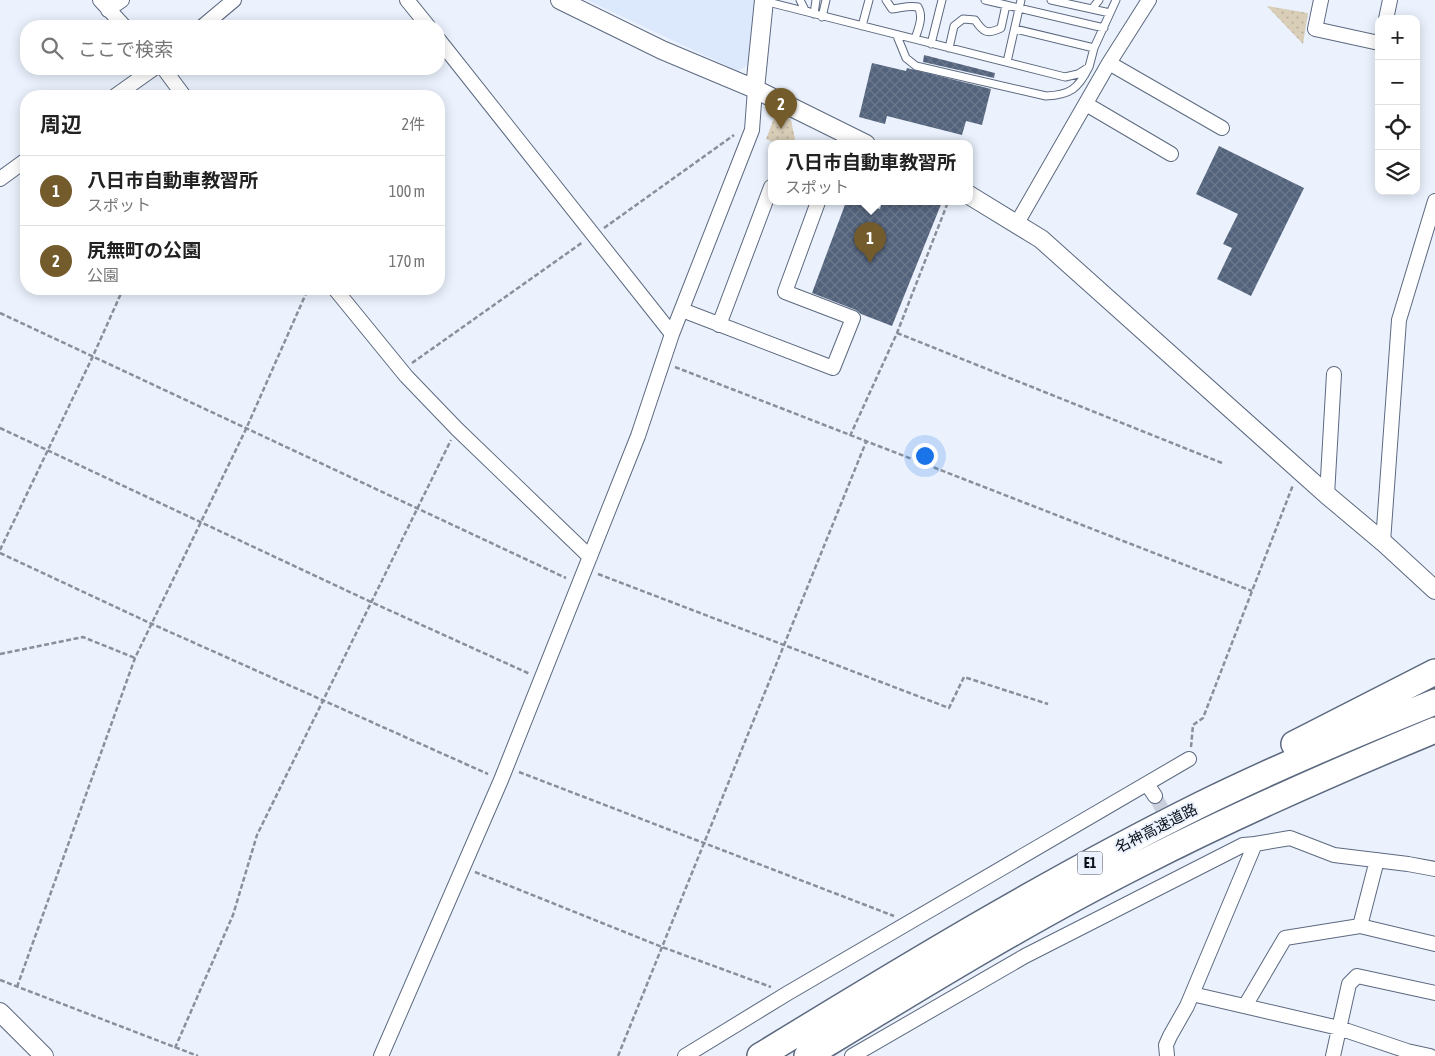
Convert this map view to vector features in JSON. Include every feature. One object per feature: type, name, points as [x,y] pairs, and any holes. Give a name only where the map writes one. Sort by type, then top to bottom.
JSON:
[{"type":"highway","points":[[993,917],[1271,756],[1435,672]]},
{"type":"highway","name":"名神高速道路","points":[[760,1056],[993,917],[1128,842],[1201,805],[1337,742],[1435,702]]},
{"type":"highway","name":"名神高速道路","points":[[807,1056],[1004,938],[1140,864],[1347,766],[1435,730]]},
{"type":"street","points":[[118,20],[104,5],[122,0]]},
{"type":"street","points":[[407,0],[423,20]]},
{"type":"street","points":[[560,0],[662,50],[755,89],[841,139]]},
{"type":"street","points":[[1017,223],[1109,63],[1149,0]]},
{"type":"street","points":[[1321,0],[1315,29],[1375,42]]},
{"type":"street","points":[[1387,15],[1390,0]]},
{"type":"street","points":[[381,1056],[503,773],[579,584],[638,436],[672,334],[752,130],[763,1]]},
{"type":"street","points":[[209,20],[226,2]]},
{"type":"street","points":[[445,48],[672,334]]},
{"type":"street","points":[[1109,63],[1222,128]]},
{"type":"street","points":[[123,90],[145,75]]},
{"type":"street","points":[[168,75],[180,90]]},
{"type":"street","points":[[1086,104],[1171,154]]},
{"type":"street","points":[[0,179],[20,164]]},
{"type":"street","points":[[719,325],[768,195]]},
{"type":"street","points":[[973,196],[1041,239],[1435,590]]},
{"type":"street","points":[[1383,542],[1398,320],[1435,201]]},
{"type":"street","points":[[682,310],[833,368],[853,318],[785,292],[817,205]]},
{"type":"street","points":[[340,295],[402,371],[587,563]]},
{"type":"street","points":[[1327,495],[1334,374]]},
{"type":"street","points":[[685,1056],[1189,759]]},
{"type":"street","points":[[1147,784],[1155,796]]},
{"type":"street","points":[[852,1056],[1025,956],[1243,845],[1290,838],[1334,855],[1435,869]]},
{"type":"street","points":[[1167,1056],[1166,1044],[1192,994],[1255,844]]},
{"type":"street","points":[[1188,856],[1195,869]]},
{"type":"street","points":[[1360,926],[1377,860]]},
{"type":"street","points":[[1245,1006],[1285,938],[1360,926],[1435,944]]},
{"type":"street","points":[[1333,1056],[1349,984],[1357,976],[1435,993]]},
{"type":"street","points":[[1192,994],[1339,1028],[1406,1053],[1430,1056]]},
{"type":"street","points":[[0,1012],[44,1056]]},
{"type":"lane","points":[[800,0],[805,10],[822,17],[1065,77],[1078,74],[1089,67]]},
{"type":"lane","points":[[814,14],[816,0]]},
{"type":"lane","points":[[822,17],[826,0]]},
{"type":"lane","points":[[862,26],[869,0]]},
{"type":"lane","points":[[886,0],[892,8],[904,8],[911,5],[918,7],[921,12],[921,20],[916,39]]},
{"type":"lane","points":[[931,44],[942,0]]},
{"type":"lane","points":[[986,0],[1104,28]]},
{"type":"lane","points":[[1007,62],[1022,0]]},
{"type":"lane","points":[[1051,0],[1110,13]]},
{"type":"lane","points":[[1092,9],[1099,0]]},
{"type":"lane","points":[[897,36],[906,58],[916,66],[1046,96],[1059,96],[1074,90],[1082,81],[1089,67],[1094,48],[1116,0]]},
{"type":"lane","points":[[763,1],[814,14]]},
{"type":"lane","points":[[949,48],[954,26],[963,19],[974,20],[980,28],[987,32],[1001,28],[1006,5]]},
{"type":"lane","points":[[1015,29],[1094,48]]},
{"type":"path","points":[[402,371],[738,133]]},
{"type":"path","points":[[850,436],[897,333],[947,205]]},
{"type":"path","points":[[120,295],[0,552],[324,702],[503,773],[704,842],[910,922]]},
{"type":"path","points":[[17,987],[136,658],[246,429],[305,295]]},
{"type":"path","points":[[0,313],[579,584]]},
{"type":"path","points":[[897,333],[1222,463]]},
{"type":"path","points":[[662,362],[1252,592]]},
{"type":"path","points":[[0,428],[371,602],[541,678]]},
{"type":"path","points":[[175,1048],[233,915],[258,835],[457,429]]},
{"type":"path","points":[[618,1056],[866,442]]},
{"type":"path","points":[[1189,759],[1193,725],[1203,718],[1299,470]]},
{"type":"path","points":[[587,563],[949,708],[964,677],[1048,704]]},
{"type":"path","points":[[0,654],[83,637],[136,658]]},
{"type":"path","points":[[462,867],[662,947],[788,994]]},
{"type":"path","points":[[0,980],[198,1056]]},
{"type":"shaded area","points":[[587,0],[754,0],[748,65],[738,71]]},
{"type":"shaded area","points":[[1267,6],[1308,13],[1303,44]]},
{"type":"shaded area","points":[[776,113],[791,120],[795,140],[766,139]]},
{"type":"building","points":[[924,55],[995,73],[994,78],[923,62]]},
{"type":"building","points":[[872,63],[906,71],[907,68],[991,89],[982,125],[966,121],[962,135],[887,116],[885,124],[859,117]]},
{"type":"building","points":[[1219,146],[1304,188],[1251,296],[1217,279],[1232,248],[1223,244],[1238,214],[1196,194]]},
{"type":"building","points":[[845,205],[867,205],[880,209],[881,205],[941,205],[892,326],[812,293]]},
{"type":"tunnel","points":[[1155,796],[1188,856]]},
{"type":"place","name":"尻無町の公園","points":[[781,129]]},
{"type":"place","name":"八日市自動車教習所","points":[[870,263]]}]
